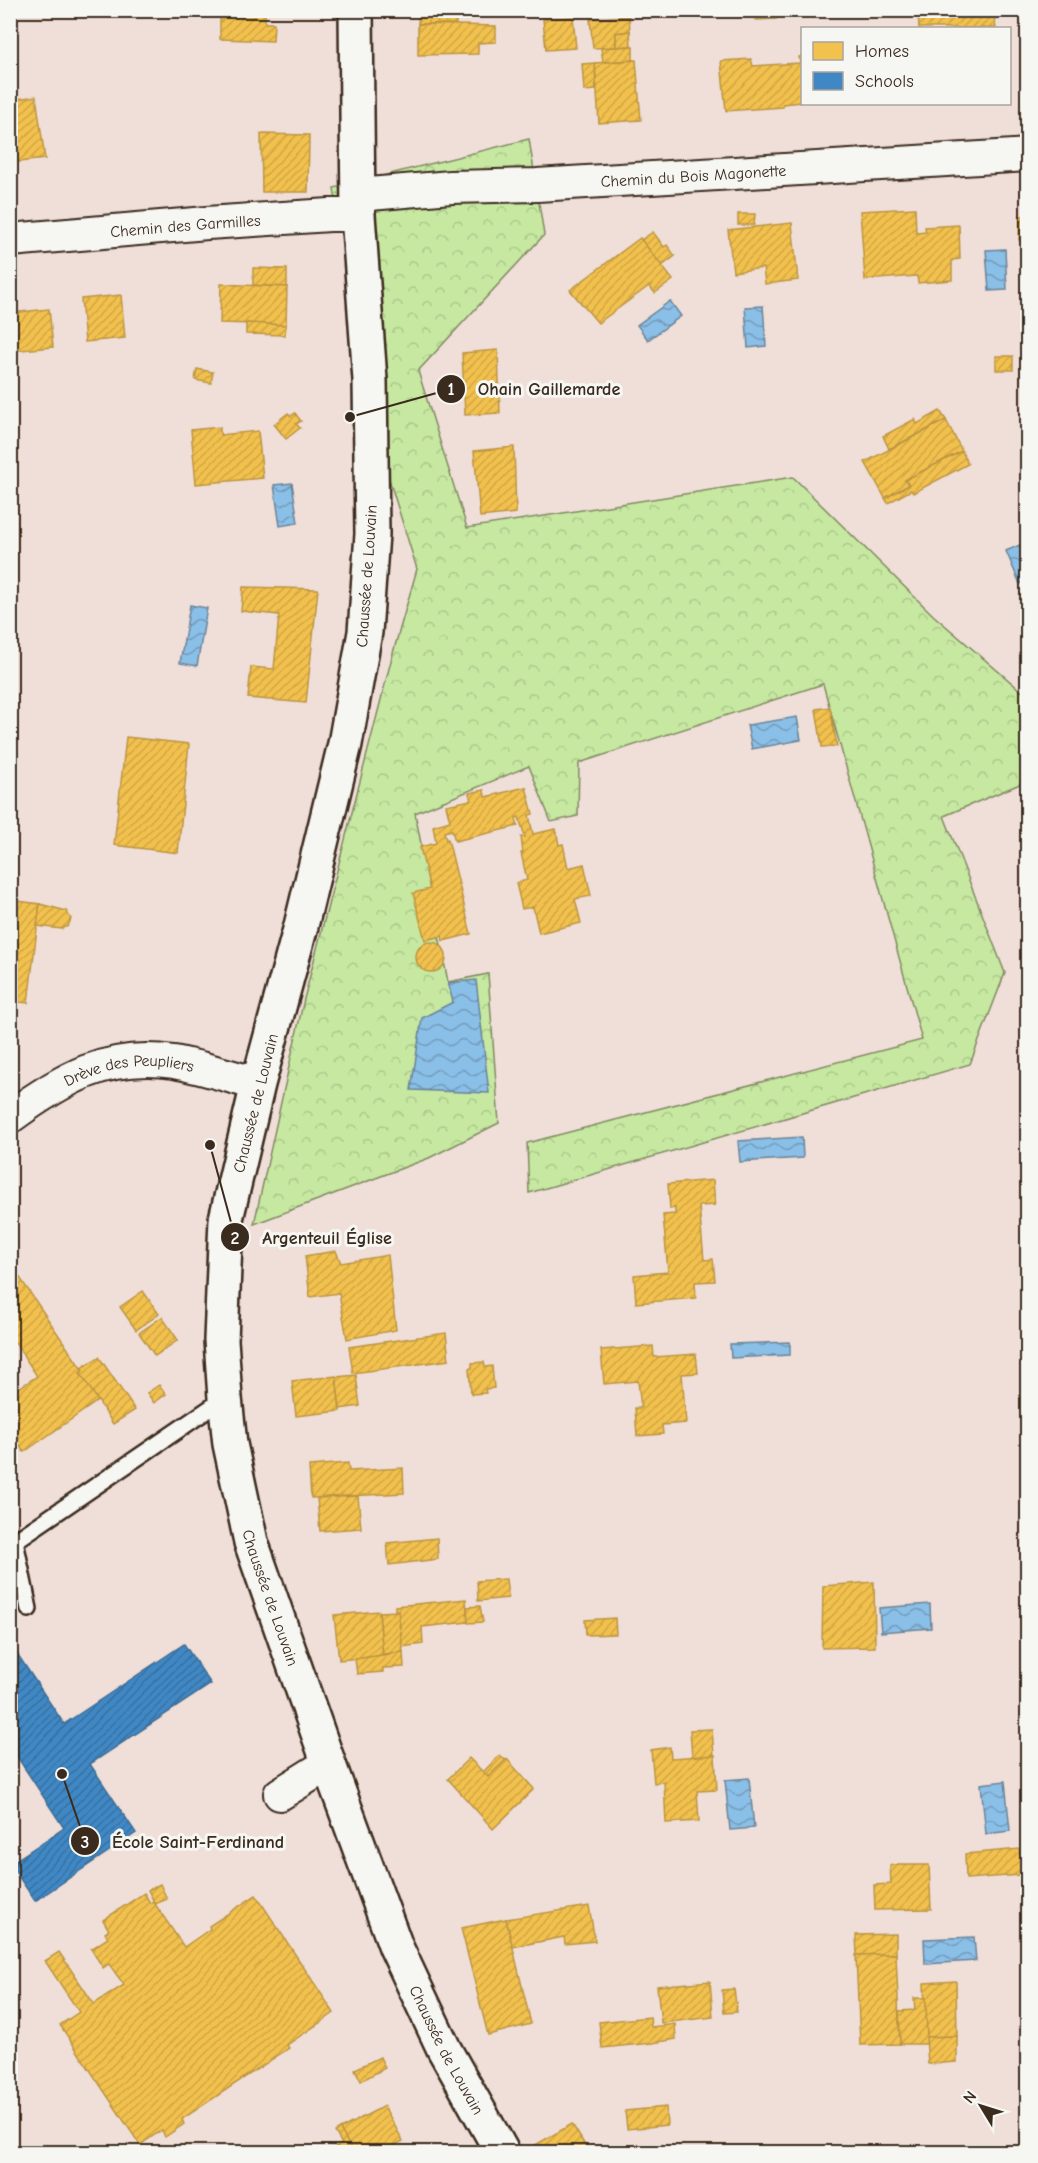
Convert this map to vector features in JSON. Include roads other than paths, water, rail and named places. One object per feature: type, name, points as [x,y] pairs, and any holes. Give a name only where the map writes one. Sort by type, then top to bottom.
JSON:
[{"type":"main road","name":"Chaussée de Louvain","points":[[356,10],[358,205],[370,380],[372,534],[365,632],[345,744],[226,1219],[221,1340],[230,1443],[251,1542],[328,1764],[396,1947],[444,2049],[502,2152]]},
{"type":"street","name":"Chemin du Bois Magonette","points":[[358,205],[451,187],[537,185],[1028,155]]},
{"type":"street","name":"Chemin des Garmilles","points":[[10,240],[330,215],[358,205]]},
{"type":"street","name":"Drève des Peupliers","points":[[10,1117],[67,1079],[99,1066],[125,1061],[176,1062],[258,1084]]},
{"type":"street","points":[[280,1794],[328,1764]]},
{"type":"lane","points":[[29,1609],[13,1537],[225,1398]]},
{"type":"water","points":[[1005,249],[1007,290],[989,291],[986,250]]},
{"type":"water","points":[[670,301],[681,316],[648,340],[637,325]]},
{"type":"water","points":[[763,306],[766,346],[748,348],[745,307]]},
{"type":"water","points":[[292,483],[298,523],[280,526],[274,485]]},
{"type":"water","points":[[1027,542],[1027,580],[1020,584],[1006,551]]},
{"type":"water","points":[[190,605],[207,608],[197,666],[180,663]]},
{"type":"water","points":[[797,717],[801,740],[752,749],[747,725]]},
{"type":"water","points":[[476,980],[489,1093],[411,1090],[422,1018],[453,1002],[448,983]]},
{"type":"water","points":[[802,1137],[803,1158],[740,1162],[738,1141]]},
{"type":"water","points":[[790,1342],[790,1355],[731,1358],[730,1344]]},
{"type":"water","points":[[930,1604],[931,1628],[881,1632],[879,1608]]},
{"type":"water","points":[[749,1778],[754,1828],[730,1830],[725,1780]]},
{"type":"water","points":[[1005,1781],[1010,1831],[986,1834],[981,1784]]},
{"type":"water","points":[[974,1937],[976,1961],[925,1964],[924,1939]]},
{"type":"place","name":"Ohain Gaillemarde","points":[[350,417]]},
{"type":"place","name":"Argenteuil Église","points":[[210,1145]]},
{"type":"place","name":"École Saint-Ferdinand","points":[[62,1774]]}]
